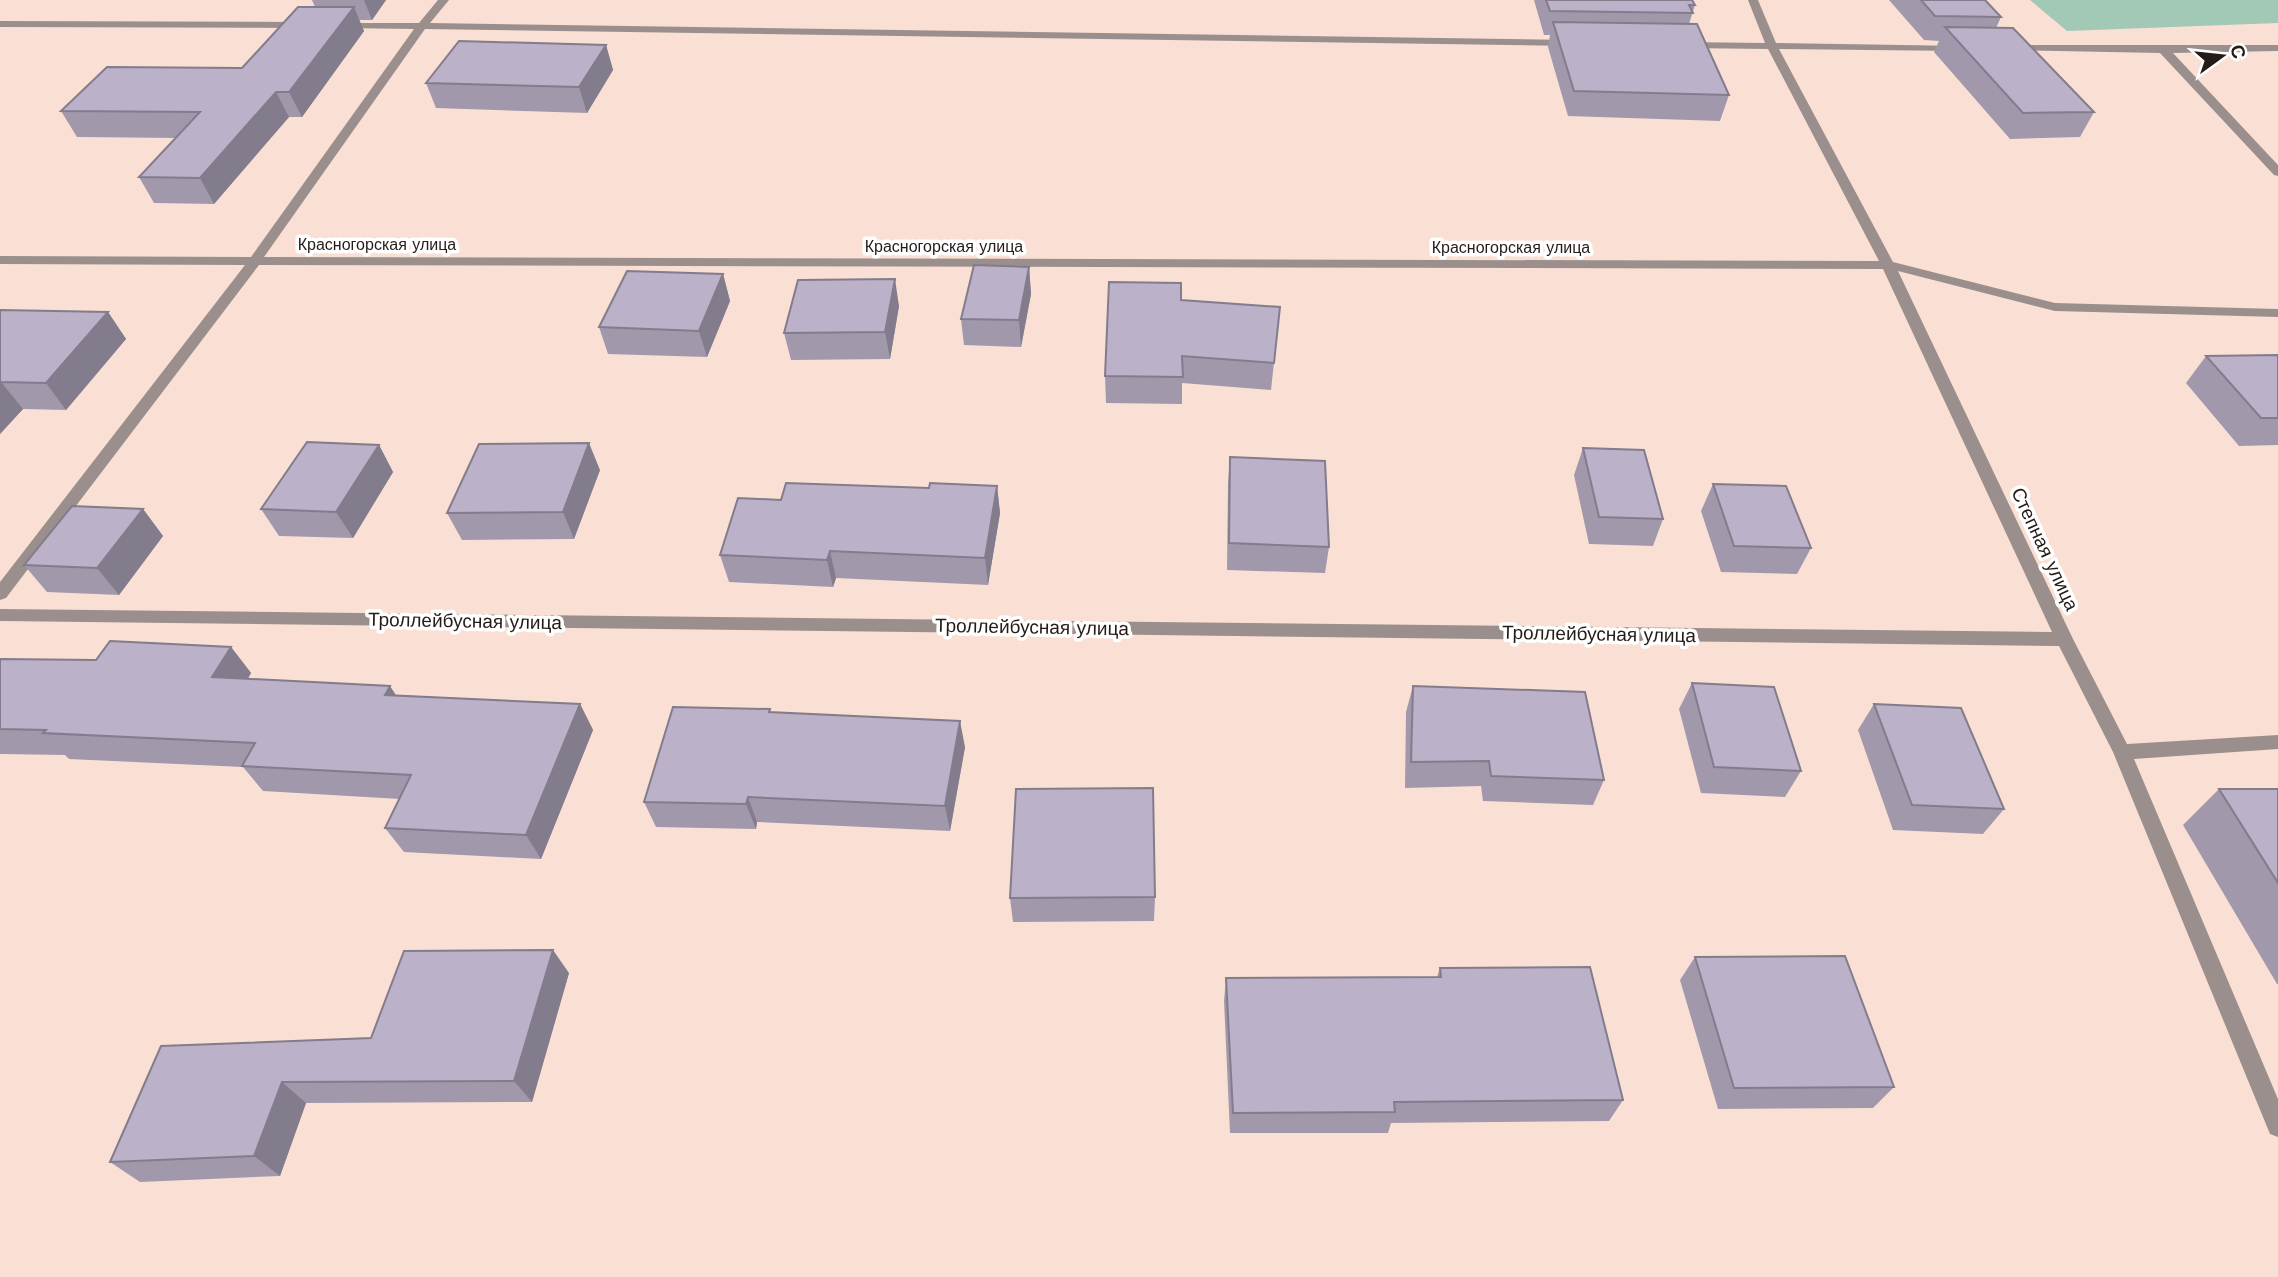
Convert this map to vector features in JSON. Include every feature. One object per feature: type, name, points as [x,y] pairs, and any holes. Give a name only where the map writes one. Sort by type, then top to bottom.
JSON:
[{"type":"street","points":[[0,594],[254,262],[422,26],[444,0]]},
{"type":"street","name":"Степная улица","points":[[1753,0],[1772,46],[1888,265],[2064,639],[2122,752],[2278,1126]]},
{"type":"street","points":[[0,24],[316,25]]},
{"type":"street","points":[[330,25],[1577,43]]},
{"type":"street","points":[[1674,45],[1967,48]]},
{"type":"street","points":[[1995,48],[2278,48]]},
{"type":"street","points":[[2163,49],[2278,172]]},
{"type":"street","name":"Красногорская улица","points":[[0,260],[1888,265],[2055,307],[2278,313]]},
{"type":"street","name":"Троллейбусная улица","points":[[0,615],[2064,639]]},
{"type":"street","points":[[2122,752],[2278,742]]},
{"type":"green space","points":[[2030,0],[2278,0],[2278,23],[2067,31]]},
{"type":"building","points":[[1546,0],[1692,0],[1695,5],[1689,5],[1693,13],[1550,11]]},
{"type":"building","points":[[1921,0],[1985,0],[2001,17],[1935,16]]},
{"type":"building","points":[[298,7],[354,7],[289,92],[276,92],[200,178],[139,177],[200,112],[61,111],[107,67],[242,68]]},
{"type":"building","points":[[1553,22],[1697,24],[1729,95],[1574,91]]},
{"type":"building","points":[[1945,27],[2013,28],[2094,112],[2023,113]]},
{"type":"building","points":[[459,41],[606,45],[579,87],[426,83]]},
{"type":"building","points":[[974,265],[1029,267],[1019,320],[961,319]]},
{"type":"building","points":[[627,271],[723,274],[699,331],[599,327]]},
{"type":"building","points":[[895,279],[885,332],[784,333],[798,280]]},
{"type":"building","points":[[1109,282],[1181,283],[1181,300],[1280,307],[1274,363],[1182,356],[1183,377],[1105,376]]},
{"type":"building","points":[[0,310],[108,312],[46,383],[0,383]]},
{"type":"building","points":[[2278,355],[2278,418],[2261,418],[2206,356]]},
{"type":"building","points":[[307,442],[379,445],[336,512],[261,509]]},
{"type":"building","points":[[589,443],[563,512],[447,513],[479,444]]},
{"type":"building","points":[[1583,448],[1644,450],[1663,519],[1599,517]]},
{"type":"building","points":[[1230,457],[1325,461],[1329,547],[1229,543]]},
{"type":"building","points":[[786,483],[929,488],[930,483],[997,486],[985,558],[830,551],[827,560],[720,555],[738,498],[781,500]]},
{"type":"building","points":[[1713,484],[1786,486],[1811,548],[1734,546]]},
{"type":"building","points":[[72,506],[143,509],[97,568],[24,565]]},
{"type":"building","points":[[110,641],[231,647],[212,677],[390,686],[385,695],[580,704],[526,835],[385,828],[411,775],[242,766],[255,743],[0,729],[0,659],[96,660]]},
{"type":"building","points":[[1692,683],[1774,687],[1801,771],[1714,767]]},
{"type":"building","points":[[1413,686],[1585,692],[1604,780],[1491,776],[1489,761],[1411,762]]},
{"type":"building","points":[[1874,704],[1961,708],[2004,809],[1912,805]]},
{"type":"building","points":[[673,707],[770,709],[769,712],[960,721],[945,806],[748,797],[746,804],[644,802]]},
{"type":"building","points":[[1153,788],[1155,897],[1010,898],[1016,789]]},
{"type":"building","points":[[2219,789],[2278,789],[2278,883]]},
{"type":"building","points":[[553,950],[514,1081],[282,1082],[254,1156],[110,1162],[161,1046],[371,1038],[404,951]]},
{"type":"building","points":[[1845,956],[1894,1087],[1734,1088],[1695,957]]},
{"type":"building","points":[[1590,967],[1623,1100],[1394,1102],[1395,1112],[1233,1113],[1226,978],[1441,977],[1440,968]]}]
